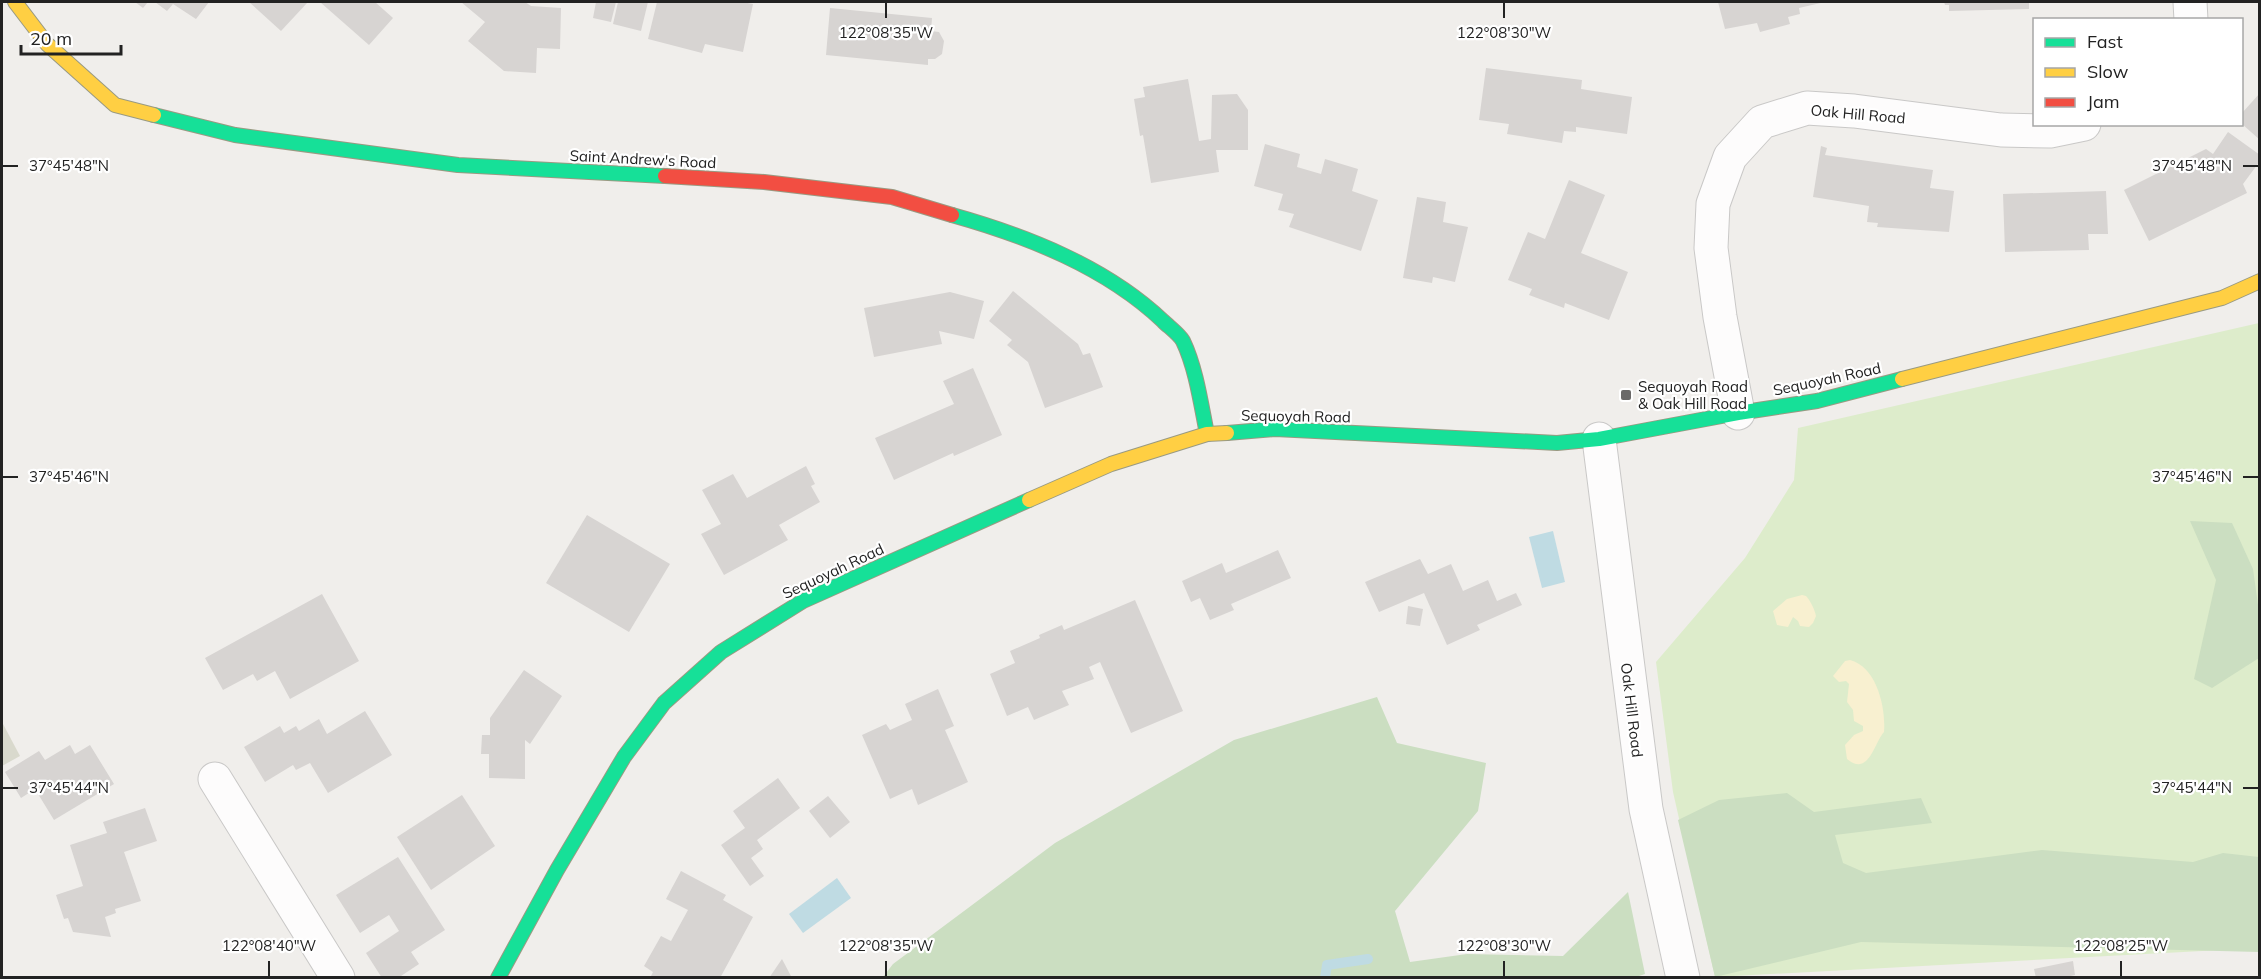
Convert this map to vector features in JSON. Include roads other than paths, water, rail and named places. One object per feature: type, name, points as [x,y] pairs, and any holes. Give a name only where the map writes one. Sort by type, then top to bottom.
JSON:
[{"type":"street","name":"Saint Andrew's Road","points":[[15,2],[47,44],[116,105],[235,135],[458,165],[776,183],[892,197],[981,223],[1086,265],[1146,305],[1182,339],[1199,392],[1207,434]]},
{"type":"street","points":[[2190,2],[2192,18]]},
{"type":"street","name":"Oak Hill Road","points":[[1738,412],[1720,317],[1713,260],[1713,204],[1730,157],[1762,122],[1807,108],[1854,111],[2001,130],[2050,131],[2074,126]]},
{"type":"street","name":"Sequoyah Road","points":[[498,978],[557,870],[624,757],[664,703],[721,652],[803,601],[1111,464],[1207,434],[1275,429],[1557,443],[1599,439],[1738,412],[1817,401],[2222,298],[2259,281]]},
{"type":"street","name":"Oak Hill Road","points":[[1599,439],[1646,809],[1683,978]]},
{"type":"street","points":[[216,779],[338,978]]},
{"type":"water","points":[[1553,531],[1565,582],[1542,588],[1529,537]]},
{"type":"water","points":[[837,878],[851,898],[803,933],[789,914]]},
{"type":"waterway","points":[[1325,978],[1327,965],[1368,959]]},
{"type":"place","name":"Sequoyah Road & Oak Hill Road","points":[[1626,395]]}]
